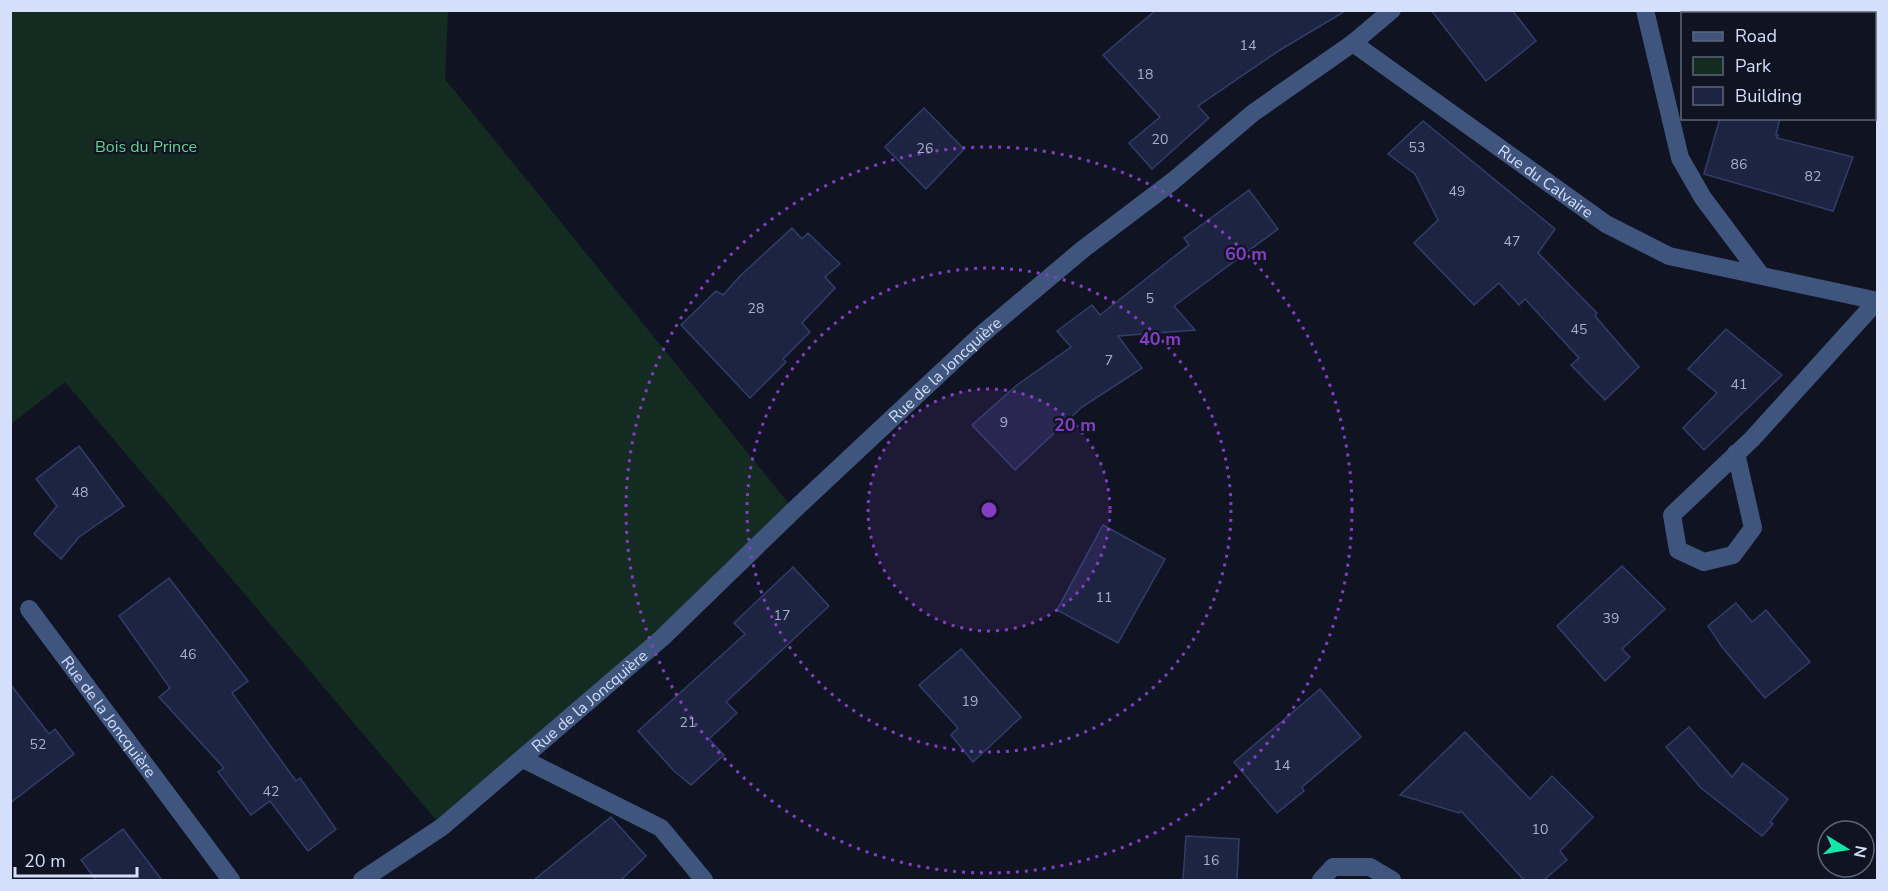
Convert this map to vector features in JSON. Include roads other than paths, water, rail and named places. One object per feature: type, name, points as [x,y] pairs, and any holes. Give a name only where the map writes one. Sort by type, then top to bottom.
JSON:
[{"type":"street","name":"Rue de la Joncquière","points":[[363,880],[442,827],[662,638],[794,510],[981,335],[1082,250],[1173,181],[1253,113],[1353,43],[1392,10]]},
{"type":"street","points":[[1645,10],[1680,158],[1703,198],[1760,274]]},
{"type":"street","name":"Rue du Calvaire","points":[[1353,43],[1606,225],[1669,256],[1877,301]]},
{"type":"street","points":[[1736,453],[1753,528],[1733,555],[1704,562],[1678,550],[1672,515],[1736,453],[1877,301]]},
{"type":"street","name":"Rue de la Joncquière","points":[[29,609],[231,880]]},
{"type":"street","name":"Rue de la Joncquière","points":[[523,759],[661,828],[704,880]]},
{"type":"street","points":[[1321,880],[1333,867],[1370,867],[1392,880]]},
{"type":"park label","name":"Bois du Prince","points":[[146,146]]}]
